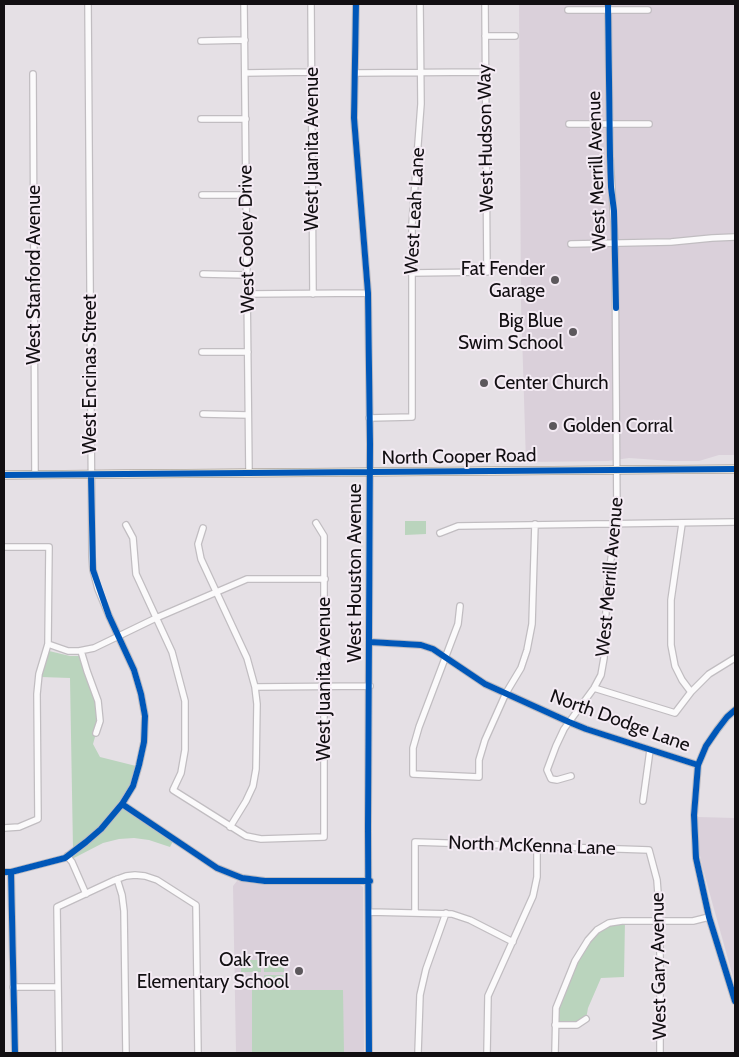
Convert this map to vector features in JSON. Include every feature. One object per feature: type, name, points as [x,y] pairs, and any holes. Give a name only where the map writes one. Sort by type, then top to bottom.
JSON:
[{"type":"main road","name":"North Cooper Road","points":[[4,475],[735,468]]},
{"type":"street","name":"West Encinas Street","points":[[7,872],[67,856],[101,829],[122,804],[133,786],[144,742],[145,716],[134,670],[98,589],[93,570],[88,4]]},
{"type":"street","name":"West Cooley Drive","points":[[244,4],[249,473]]},
{"type":"street","name":"West Juanita Avenue","points":[[311,4],[313,294]]},
{"type":"street","name":"West Houston Avenue","points":[[356,4],[355,130],[368,293],[370,472],[369,1053]]},
{"type":"street","name":"West Leah Lane","points":[[369,418],[412,418],[411,273],[412,224],[421,104],[420,4]]},
{"type":"street","name":"West Hudson Way","points":[[411,273],[488,272],[485,4]]},
{"type":"street","points":[[568,10],[608,7],[648,10]]},
{"type":"street","name":"West Merrill Avenue","points":[[571,776],[551,780],[547,770],[556,746],[569,722],[594,688],[601,675],[604,658],[607,588],[616,524],[615,242],[609,124],[608,7]]},
{"type":"street","points":[[485,36],[515,36]]},
{"type":"street","points":[[201,41],[245,40]]},
{"type":"street","points":[[245,73],[312,72]]},
{"type":"street","points":[[354,74],[485,72]]},
{"type":"street","name":"West Stanford Avenue","points":[[33,74],[35,475]]},
{"type":"street","points":[[201,119],[246,119]]},
{"type":"street","points":[[569,124],[649,124]]},
{"type":"street","points":[[202,195],[246,195]]},
{"type":"street","points":[[571,244],[671,242],[735,237]]},
{"type":"street","points":[[202,274],[247,276]]},
{"type":"street","points":[[247,294],[368,293]]},
{"type":"street","points":[[202,352],[248,352]]},
{"type":"street","points":[[202,414],[248,415]]},
{"type":"street","points":[[440,533],[458,526],[735,522]]},
{"type":"street","name":"West Juanita Avenue","points":[[230,826],[246,836],[261,839],[324,837],[324,536],[316,523]]},
{"type":"street","points":[[460,606],[458,624],[419,727],[413,748],[413,774],[479,777],[479,760],[485,740],[506,693],[521,668],[527,650],[532,624],[535,524]]},
{"type":"street","points":[[682,524],[670,600],[670,645],[675,666],[691,692]]},
{"type":"street","points":[[126,525],[133,538],[136,574],[172,652],[185,701],[186,750],[181,773],[173,790],[230,826],[249,793],[256,769],[257,704],[248,658],[201,559],[198,544],[203,528]]},
{"type":"street","points":[[4,547],[48,547],[48,644],[39,674],[37,694],[38,819],[19,827],[4,828]]},
{"type":"street","points":[[48,644],[68,651],[94,648],[156,618],[247,579],[325,579]]},
{"type":"street","name":"North Dodge Lane","points":[[370,642],[421,645],[433,648],[485,684],[569,722],[698,765]]},
{"type":"street","points":[[81,651],[98,701],[100,721],[96,733]]},
{"type":"street","points":[[594,688],[675,714],[691,692],[709,674],[735,658]]},
{"type":"street","points":[[255,686],[370,686]]},
{"type":"street","points":[[735,710],[727,717],[706,746],[698,765],[694,815],[696,858],[709,917],[735,1001]]},
{"type":"street","points":[[644,801],[650,750]]},
{"type":"street","points":[[122,804],[217,868],[242,878],[265,881],[370,881]]},
{"type":"street","name":"North McKenna Lane","points":[[415,912],[415,842],[649,850]]},
{"type":"street","points":[[487,1053],[488,996],[514,942],[533,896],[537,877],[537,846]]},
{"type":"street","name":"West Gary Avenue","points":[[649,850],[657,880],[660,921],[660,1053]]},
{"type":"street","points":[[67,856],[72,862],[86,894]]},
{"type":"street","points":[[7,872],[14,987],[15,1053]]},
{"type":"street","points":[[59,1053],[56,907],[117,879],[126,876],[145,876],[157,880],[196,905],[198,1053]]},
{"type":"street","points":[[117,879],[124,911],[126,1053]]},
{"type":"street","points":[[370,912],[446,913],[470,920],[514,942]]},
{"type":"street","points":[[418,1053],[420,995],[426,969],[446,913]]},
{"type":"street","points":[[555,1053],[556,1008],[575,961],[588,940],[597,930],[609,924],[622,921],[693,921],[709,917]]},
{"type":"street","points":[[14,987],[58,987]]},
{"type":"street","points":[[555,1025],[577,1024],[586,1019]]},
{"type":"shaded area","points":[[519,4],[735,4],[735,455],[719,455],[699,461],[629,458],[608,461],[526,462],[521,303]]},
{"type":"shaded area","points":[[698,817],[735,818],[735,984],[702,866],[698,845]]},
{"type":"shaded area","name":"Oak Tree Elementary School","points":[[237,881],[255,884],[360,885],[363,887],[364,1053],[236,1053],[233,886]]},
{"type":"green space","points":[[405,521],[426,521],[426,534],[405,535]]},
{"type":"green space","points":[[49,651],[70,656],[81,656],[97,704],[99,723],[93,744],[100,757],[136,766],[130,785],[121,802],[175,837],[170,847],[149,840],[134,838],[103,843],[72,859],[67,853],[73,849],[70,678],[41,677]]},
{"type":"green space","points":[[625,920],[624,977],[601,978],[588,1008],[586,1019],[577,1025],[555,1025],[556,1008],[575,961],[597,930]]},
{"type":"green space","points":[[241,960],[261,960],[261,972],[241,972]]},
{"type":"green space","points":[[264,960],[284,960],[284,972],[264,972]]},
{"type":"green space","points":[[264,975],[285,975],[285,987],[264,987]]},
{"type":"green space","points":[[252,990],[343,990],[344,1053],[252,1053]]},
{"type":"cycle path","points":[[356,4],[354,118],[368,293],[370,444],[369,1053]]},
{"type":"cycle path","points":[[608,4],[610,156],[614,211],[616,308]]},
{"type":"cycle path","points":[[4,475],[735,469]]},
{"type":"cycle path","points":[[4,872],[11,872],[65,858],[86,842],[101,829],[122,804],[133,786],[139,765],[144,742],[145,716],[134,670],[109,616],[93,570],[91,475]]},
{"type":"cycle path","points":[[370,642],[421,645],[433,649],[485,684],[569,722],[698,765]]},
{"type":"cycle path","points":[[735,710],[727,717],[706,746],[698,765],[694,815],[696,858],[709,917],[735,1001]]},
{"type":"cycle path","points":[[122,804],[217,868],[242,878],[265,881],[370,881]]},
{"type":"cycle path","points":[[11,872],[15,1053]]},
{"type":"place","name":"Fat Fender Garage","points":[[555,280]]},
{"type":"place","name":"Big Blue Swim School","points":[[573,332]]},
{"type":"place","name":"Center Church","points":[[484,383]]},
{"type":"place","name":"Golden Corral","points":[[553,426]]},
{"type":"place","name":"Oak Tree Elementary School","points":[[299,971]]}]
